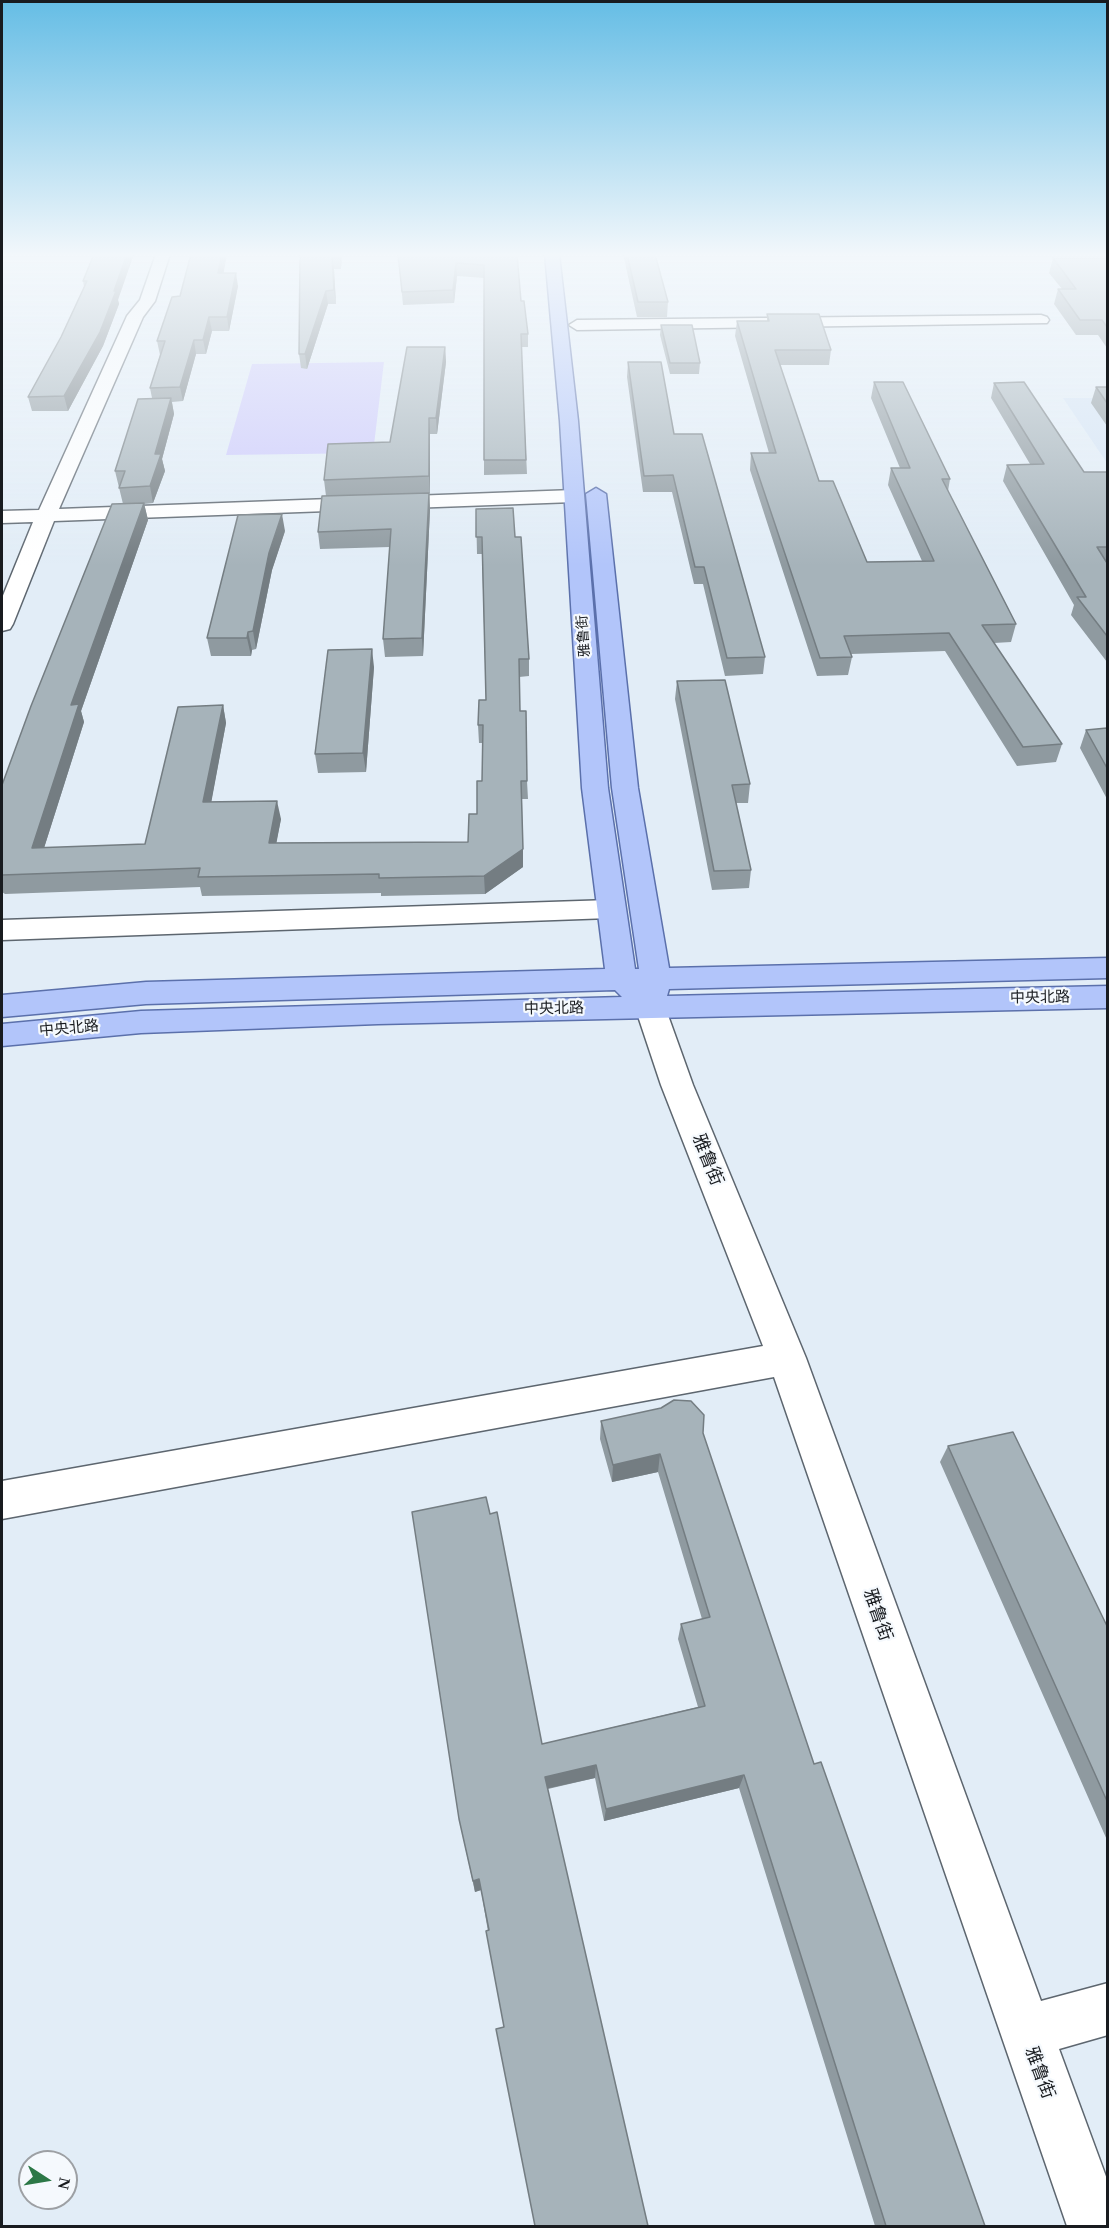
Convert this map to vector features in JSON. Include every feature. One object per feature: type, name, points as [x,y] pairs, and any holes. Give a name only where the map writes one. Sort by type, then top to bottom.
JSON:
[{"type":"main road","name":"雅鲁街","points":[[561,358],[595,788],[610,909],[643,988]]},
{"type":"main road","name":"雅鲁街","points":[[581,358],[625,788],[647,937],[643,988]]},
{"type":"main road","name":"中央北路","points":[[2,1035],[141,1022],[643,988],[1107,968]]},
{"type":"main road","name":"中央北路","points":[[2,1006],[146,993],[643,988],[1107,997]]},
{"type":"street","points":[[2,624],[46,516],[116,358]]},
{"type":"street","points":[[2,517],[574,496]]},
{"type":"street","points":[[2,930],[610,909]]},
{"type":"street","name":"雅鲁街","points":[[643,988],[677,1085],[787,1358],[1024,2032],[1095,2226]]},
{"type":"street","points":[[2,1500],[787,1358]]},
{"type":"street","points":[[1024,2032],[1107,2009]]},
{"type":"shaded area","points":[[384,362],[373,453],[226,455],[252,364]]},
{"type":"shaded area","points":[[1063,398],[1107,398],[1107,463]]},
{"type":"building","points":[[49,358],[85,358],[64,396],[28,397]]},
{"type":"building","points":[[160,358],[189,358],[180,387],[150,388]]},
{"type":"building","points":[[405,358],[444,358],[436,418],[429,418],[429,476],[324,480],[328,444],[390,442]]},
{"type":"building","points":[[484,358],[522,358],[526,460],[484,460]]},
{"type":"building","points":[[669,358],[699,358],[700,363],[670,363]]},
{"type":"building","points":[[748,358],[778,358],[819,481],[833,481],[867,562],[934,561],[891,468],[910,468],[874,382],[903,382],[950,479],[942,479],[1016,624],[982,625],[1062,744],[1023,747],[949,633],[844,636],[852,657],[820,658],[751,453],[776,453]]},
{"type":"building","points":[[628,362],[661,362],[674,434],[702,434],[765,657],[727,658],[704,567],[695,567],[673,475],[644,476]]},
{"type":"building","points":[[1024,382],[1084,472],[1107,472],[1107,547],[1097,547],[1107,563],[1107,636],[1077,597],[1086,597],[1007,465],[1044,464],[994,383]]},
{"type":"building","points":[[1096,387],[1107,387],[1107,403]]},
{"type":"building","points":[[171,398],[155,454],[161,454],[150,486],[119,488],[125,471],[115,471],[138,399]]},
{"type":"building","points":[[429,493],[422,638],[383,639],[391,529],[318,532],[322,496]]},
{"type":"building","points":[[144,503],[71,705],[79,704],[32,848],[145,844],[178,707],[223,705],[203,802],[277,801],[269,843],[468,842],[469,814],[477,814],[477,781],[482,781],[483,725],[478,725],[479,700],[486,700],[482,537],[476,537],[476,509],[513,508],[515,537],[521,537],[529,659],[519,659],[520,711],[526,711],[527,781],[521,781],[523,849],[484,876],[379,878],[379,874],[198,877],[200,868],[2,875],[2,785],[31,706],[112,504]]},
{"type":"building","points":[[282,514],[269,553],[253,631],[248,632],[247,638],[207,638],[238,515]]},
{"type":"building","points":[[372,649],[363,753],[315,754],[328,650]]},
{"type":"building","points":[[725,680],[750,784],[732,785],[751,870],[714,871],[677,681]]},
{"type":"building","points":[[1107,728],[1107,768],[1086,730]]},
{"type":"building","points":[[674,1400],[691,1401],[704,1415],[703,1433],[814,1764],[821,1762],[985,2226],[886,2226],[744,1775],[606,1809],[596,1765],[545,1777],[648,2226],[535,2226],[496,2029],[504,2027],[486,1931],[489,1930],[479,1879],[473,1881],[459,1819],[412,1512],[486,1497],[490,1514],[497,1512],[542,1744],[705,1706],[681,1624],[710,1617],[660,1454],[613,1465],[601,1421],[661,1408]]},
{"type":"building","points":[[1013,1432],[1107,1626],[1107,1801],[948,1446]]}]
